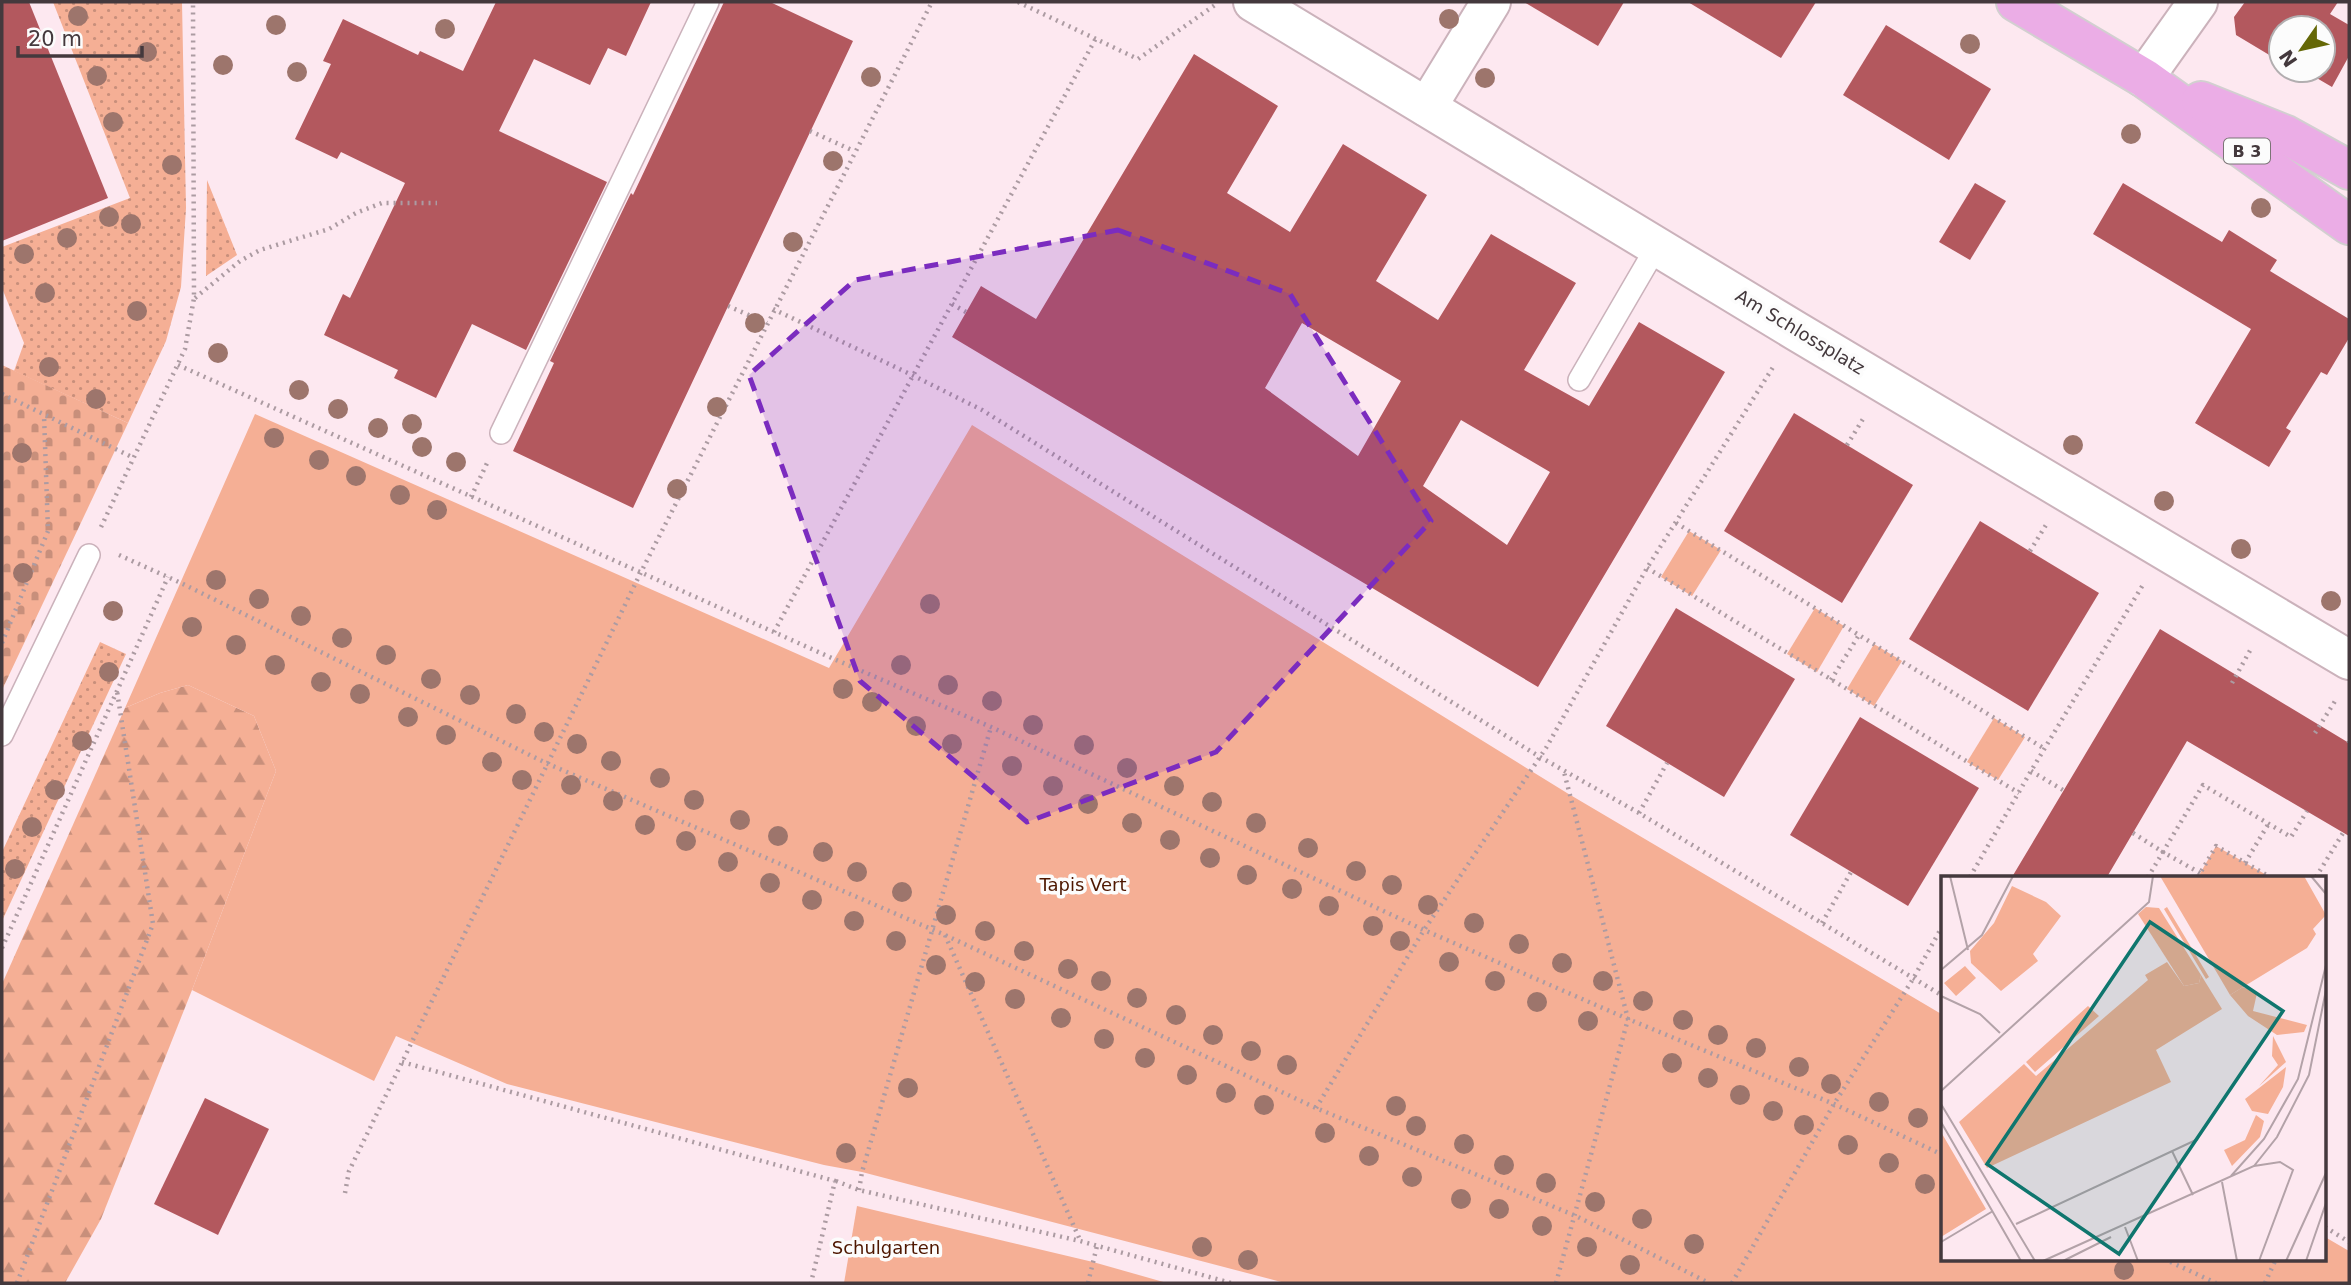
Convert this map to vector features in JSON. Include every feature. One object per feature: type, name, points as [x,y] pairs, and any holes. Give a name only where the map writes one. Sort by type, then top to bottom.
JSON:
[{"type":"main road","name":"B 3","points":[[2016,2],[2144,78],[2349,225]]},
{"type":"main road","name":"B 3","points":[[2144,78],[2286,135],[2349,170]]},
{"type":"street","name":"Am Schlossplatz","points":[[1253,2],[1796,331],[2165,549],[2346,674]]},
{"type":"street","points":[[1427,107],[1491,2]]},
{"type":"street","points":[[2144,78],[2198,2]]},
{"type":"lane","points":[[501,433],[708,2]]},
{"type":"lane","points":[[1579,380],[1657,246]]},
{"type":"lane","points":[[2,735],[91,549]]},
{"type":"path","points":[[193,2],[194,298],[185,349],[91,549],[168,577],[546,763],[945,935],[1316,1108],[1576,1216],[1709,1283]]},
{"type":"path","points":[[345,1193],[349,1171],[546,763],[773,309],[932,2]]},
{"type":"path","points":[[1018,2],[1138,59],[1219,2]]},
{"type":"path","points":[[774,632],[1096,38]]},
{"type":"path","points":[[810,131],[854,151]]},
{"type":"path","points":[[194,298],[240,261],[260,250],[329,229],[356,213],[382,203],[437,203]]},
{"type":"path","points":[[951,304],[966,312]]},
{"type":"path","points":[[728,306],[767,323]]},
{"type":"path","points":[[773,309],[982,410],[1540,757],[1639,813],[1941,995]]},
{"type":"path","points":[[1316,1108],[1424,930],[1540,757],[1647,568],[1796,331]]},
{"type":"path","points":[[178,365],[991,727],[1424,930],[1628,1019],[1834,1104],[1941,1154]]},
{"type":"path","points":[[2,394],[134,458]]},
{"type":"path","points":[[2,643],[48,531],[44,415]]},
{"type":"path","points":[[471,497],[501,433]]},
{"type":"path","points":[[1676,523],[2045,749]]},
{"type":"path","points":[[1971,876],[2165,549]]},
{"type":"path","points":[[1647,568],[2019,793]]},
{"type":"path","points":[[2,948],[168,577]]},
{"type":"path","points":[[1831,680],[1859,635]]},
{"type":"path","points":[[2315,733],[2346,674]]},
{"type":"path","points":[[17,1283],[153,924],[117,691]]},
{"type":"path","points":[[859,1190],[931,929],[991,727]]},
{"type":"path","points":[[1639,813],[1667,763]]},
{"type":"path","points":[[1556,1283],[1628,1019],[1564,771]]},
{"type":"path","points":[[2031,771],[2063,790]]},
{"type":"path","points":[[2149,876],[2203,785],[2291,837],[2307,811]]},
{"type":"path","points":[[2245,863],[2269,823]]},
{"type":"path","points":[[2317,876],[2343,832]]},
{"type":"path","points":[[2133,833],[2199,875],[2217,846],[2268,876]]},
{"type":"path","points":[[1822,923],[1851,872]]},
{"type":"path","points":[[1732,1283],[1834,1104],[1913,979],[1941,929]]},
{"type":"path","points":[[945,935],[1080,1241]]},
{"type":"path","points":[[402,1062],[835,1181],[859,1190],[1080,1241],[1231,1283]]},
{"type":"path","points":[[811,1283],[835,1181]]},
{"type":"path","points":[[2326,1228],[2349,1242]]},
{"type":"path","points":[[1088,1283],[1097,1246]]},
{"type":"path","points":[[2166,1260],[2216,1283]]},
{"type":"path","points":[[2265,1283],[2276,1260]]},
{"type":"highlighted area","points":[[1118,230],[1290,294],[1431,521],[1216,752],[1027,822],[860,681],[749,375],[855,280]]},
{"type":"green space","points":[[53,2],[182,2],[186,208],[181,287],[166,341],[128,423],[14,371],[24,343],[2,288],[2,247],[130,198]]},
{"type":"green space","points":[[207,180],[237,255],[206,276]]},
{"type":"green space","points":[[2,365],[128,423],[2,690]]},
{"type":"green space","name":"Tapis Vert","points":[[255,414],[829,668],[972,425],[1567,793],[1941,1014],[1941,1260],[2326,1260],[2326,1238],[2349,1251],[2349,1283],[1285,1283],[862,1172],[824,1165],[507,1084],[396,1036],[374,1081],[192,990],[276,771],[254,716],[188,685],[125,708]]},
{"type":"green space","points":[[1689,531],[1721,550],[1692,596],[1661,577]]},
{"type":"green space","points":[[1815,608],[1844,626],[1817,672],[1787,654]]},
{"type":"green space","points":[[100,642],[126,654],[2,921],[2,852]]},
{"type":"green space","points":[[1874,644],[1902,661],[1874,706],[1847,689]]},
{"type":"green space","points":[[188,685],[254,716],[276,771],[101,1219],[65,1283],[2,1283],[2,984],[125,708]]},
{"type":"green space","points":[[1994,718],[2025,737],[1998,780],[1967,762]]},
{"type":"green space","points":[[2216,846],[2268,876],[2199,876]]},
{"type":"green space","name":"Schulgarten","points":[[857,1206],[1093,1262],[1167,1283],[844,1283]]},
{"type":"building","points":[[2,2],[29,2],[108,198],[2,241]]},
{"type":"building","points":[[496,2],[651,2],[626,56],[608,48],[590,85],[534,59],[499,131],[607,182],[526,350],[472,324],[436,398],[394,378],[398,370],[324,335],[343,294],[350,298],[405,183],[341,152],[337,159],[295,139],[331,64],[323,61],[343,19],[418,55],[420,51],[463,71]]},
{"type":"building","points":[[724,2],[770,2],[853,41],[633,508],[513,451],[554,363],[550,361],[631,193],[633,195]]},
{"type":"building","points":[[1524,2],[1624,2],[1598,46]]},
{"type":"building","points":[[1688,2],[1816,2],[1781,58]]},
{"type":"building","points":[[2245,2],[2338,2],[2330,14],[2267,14],[2267,54],[2236,35],[2234,17]]},
{"type":"building","points":[[2337,18],[2349,25],[2349,56],[2337,78]]},
{"type":"building","points":[[1886,25],[1991,89],[1949,160],[1843,95]]},
{"type":"building","points":[[1194,54],[1278,106],[1227,193],[1290,232],[1343,144],[1427,195],[1376,281],[1438,320],[1491,234],[1576,283],[1524,370],[1589,406],[1639,322],[1725,372],[1538,687],[952,337],[981,286],[1036,319]],"holes":[[[1302,323],[1401,381],[1358,456],[1265,388]],[[1461,420],[1550,472],[1507,545],[1423,486]]]},
{"type":"building","points":[[1975,183],[2006,201],[1970,260],[1939,242]]},
{"type":"building","points":[[2123,183],[2222,242],[2229,230],[2277,260],[2270,271],[2349,319],[2349,338],[2327,375],[2321,372],[2286,428],[2291,431],[2269,467],[2195,423],[2251,329],[2093,234]]},
{"type":"building","points":[[1794,413],[1913,485],[1842,603],[1724,531]]},
{"type":"building","points":[[1980,521],[2099,593],[2028,711],[1909,639]]},
{"type":"building","points":[[1676,608],[1795,679],[1724,797],[1606,726]]},
{"type":"building","points":[[2160,629],[2349,743],[2349,836],[2187,741],[2108,876],[2013,876]]},
{"type":"building","points":[[1860,717],[1979,788],[1908,906],[1790,835]]},
{"type":"building","points":[[205,1098],[269,1129],[218,1235],[154,1204]]}]
